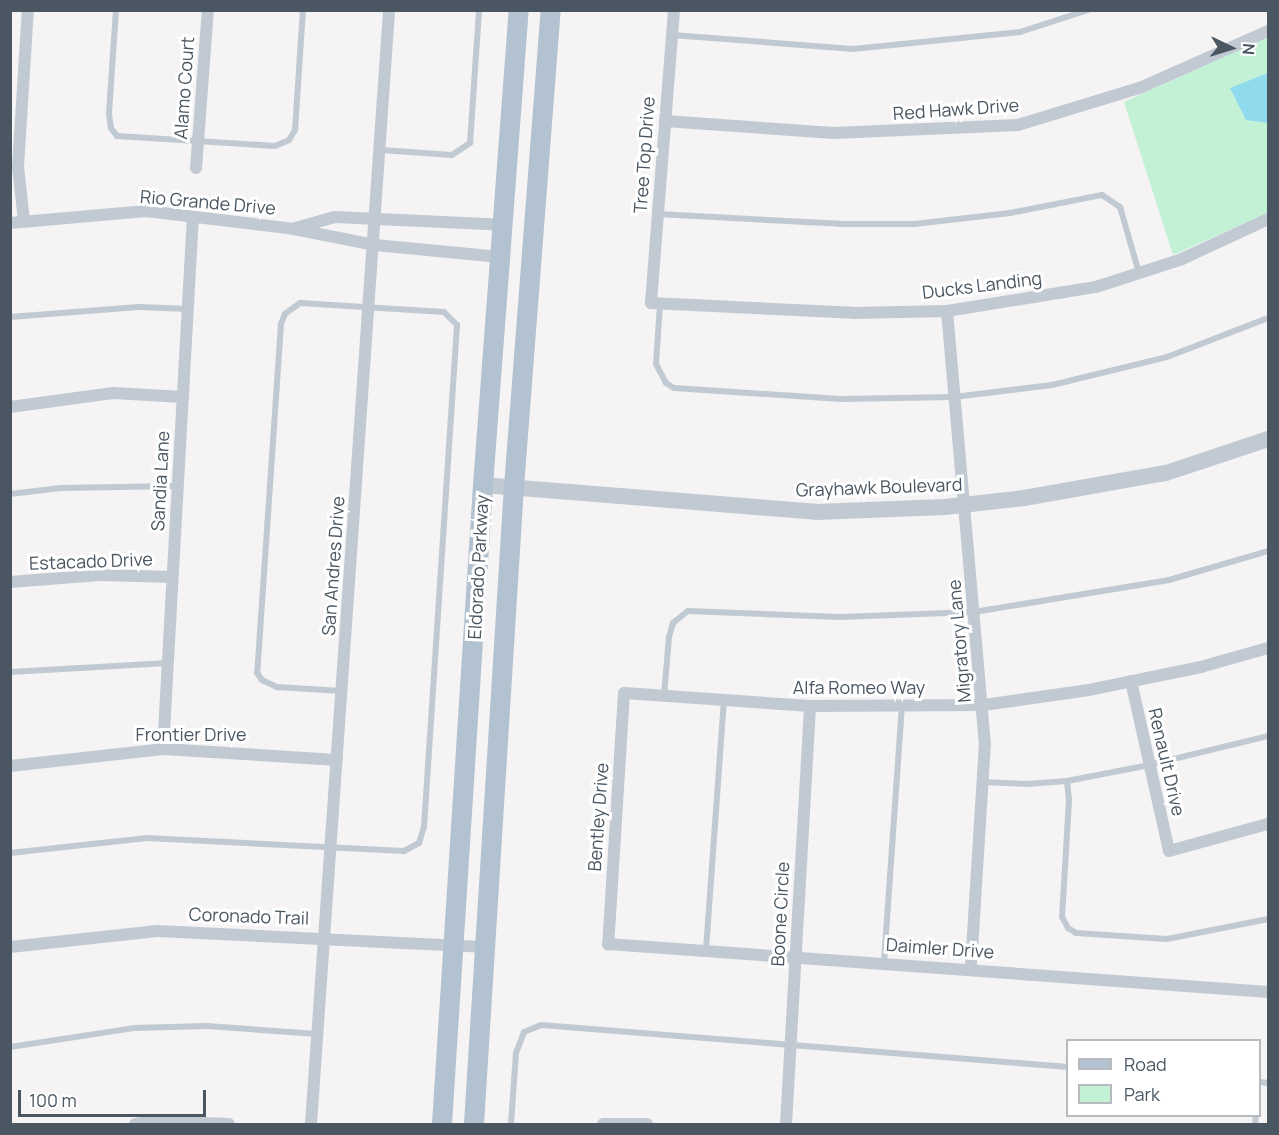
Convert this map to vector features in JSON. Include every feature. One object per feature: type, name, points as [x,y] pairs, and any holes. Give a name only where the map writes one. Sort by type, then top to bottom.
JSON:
[{"type":"main road","name":"Eldorado Parkway","points":[[442,1125],[456,944],[483,485],[519,10]]},
{"type":"main road","name":"Eldorado Parkway","points":[[474,1125],[514,487],[551,10]]},
{"type":"street","points":[[24,220],[18,167],[28,10]]},
{"type":"street","name":"Alamo Court","points":[[196,168],[208,10]]},
{"type":"street","name":"San Andres Drive","points":[[311,1125],[377,218],[389,10]]},
{"type":"street","name":"Tree Top Drive","points":[[656,303],[658,214],[674,10]]},
{"type":"street","name":"Red Hawk Drive","points":[[665,121],[834,133],[1018,125],[1142,87],[1269,31]]},
{"type":"street","name":"Rio Grande Drive","points":[[10,223],[146,211],[294,228],[375,245],[500,257]]},
{"type":"street","name":"Sandia Lane","points":[[163,749],[193,215]]},
{"type":"street","name":"Rio Grande Drive","points":[[294,228],[335,217],[502,225]]},
{"type":"street","name":"Ducks Landing","points":[[656,303],[853,313],[946,311],[1096,287],[1182,260],[1269,219]]},
{"type":"street","name":"Migratory Lane","points":[[946,311],[983,705],[982,782],[971,968]]},
{"type":"street","points":[[10,407],[113,393],[183,397]]},
{"type":"street","name":"Grayhawk Boulevard","points":[[483,485],[816,512],[964,505],[1166,473],[1269,439]]},
{"type":"street","name":"Estacado Drive","points":[[10,582],[100,575],[172,577]]},
{"type":"street","name":"Alfa Romeo Way","points":[[624,693],[810,706],[983,705],[1131,681],[1269,648]]},
{"type":"street","name":"Renault Drive","points":[[1131,681],[1169,851],[1269,824]]},
{"type":"street","name":"Bentley Drive","points":[[608,944],[624,693]]},
{"type":"street","name":"Boone Circle","points":[[786,1125],[810,706]]},
{"type":"street","name":"Frontier Drive","points":[[10,766],[163,749],[337,760]]},
{"type":"street","name":"Coronado Trail","points":[[10,947],[157,931],[487,946]]},
{"type":"street","name":"Daimler Drive","points":[[608,944],[796,955],[1269,992]]},
{"type":"street","points":[[135,1125],[157,1121],[229,1125]]},
{"type":"street","points":[[603,1123],[647,1125]]},
{"type":"lane","points":[[116,10],[111,128],[117,136],[275,146],[289,140],[295,130],[303,10]]},
{"type":"lane","points":[[381,150],[452,155],[470,143],[479,10]]},
{"type":"lane","points":[[672,35],[853,49],[1020,32],[1088,10]]},
{"type":"lane","points":[[658,214],[840,224],[914,224],[1010,213],[1102,195],[1120,207],[1139,273]]},
{"type":"lane","points":[[10,854],[147,838],[414,848],[425,820],[458,325],[444,312],[300,303],[285,314],[281,324],[256,662],[262,680],[277,687],[342,692]]},
{"type":"lane","points":[[656,303],[656,363],[666,383],[674,388],[842,399],[954,397],[1052,385],[1144,362],[1269,318]]},
{"type":"lane","points":[[10,317],[139,307],[188,309]]},
{"type":"lane","points":[[10,494],[61,488],[177,486]]},
{"type":"lane","points":[[664,696],[669,638],[674,623],[688,611],[840,617],[974,612],[1169,580],[1269,551]]},
{"type":"lane","points":[[10,672],[133,662],[168,663]]},
{"type":"lane","points":[[706,950],[724,700]]},
{"type":"lane","points":[[885,962],[902,705]]},
{"type":"lane","points":[[982,782],[1027,784],[1067,781],[1149,765],[1269,736]]},
{"type":"lane","points":[[1067,781],[1069,800],[1062,916],[1068,928],[1076,933],[1167,939],[1269,918]]},
{"type":"lane","points":[[511,1125],[516,1053],[524,1032],[541,1025],[790,1048],[1066,1067]]},
{"type":"lane","points":[[10,1047],[134,1028],[207,1026],[317,1034]]},
{"type":"green space","points":[[1268,37],[1268,213],[1173,255],[1124,102]]},
{"type":"water","points":[[1268,73],[1268,123],[1246,120],[1230,88]]}]
